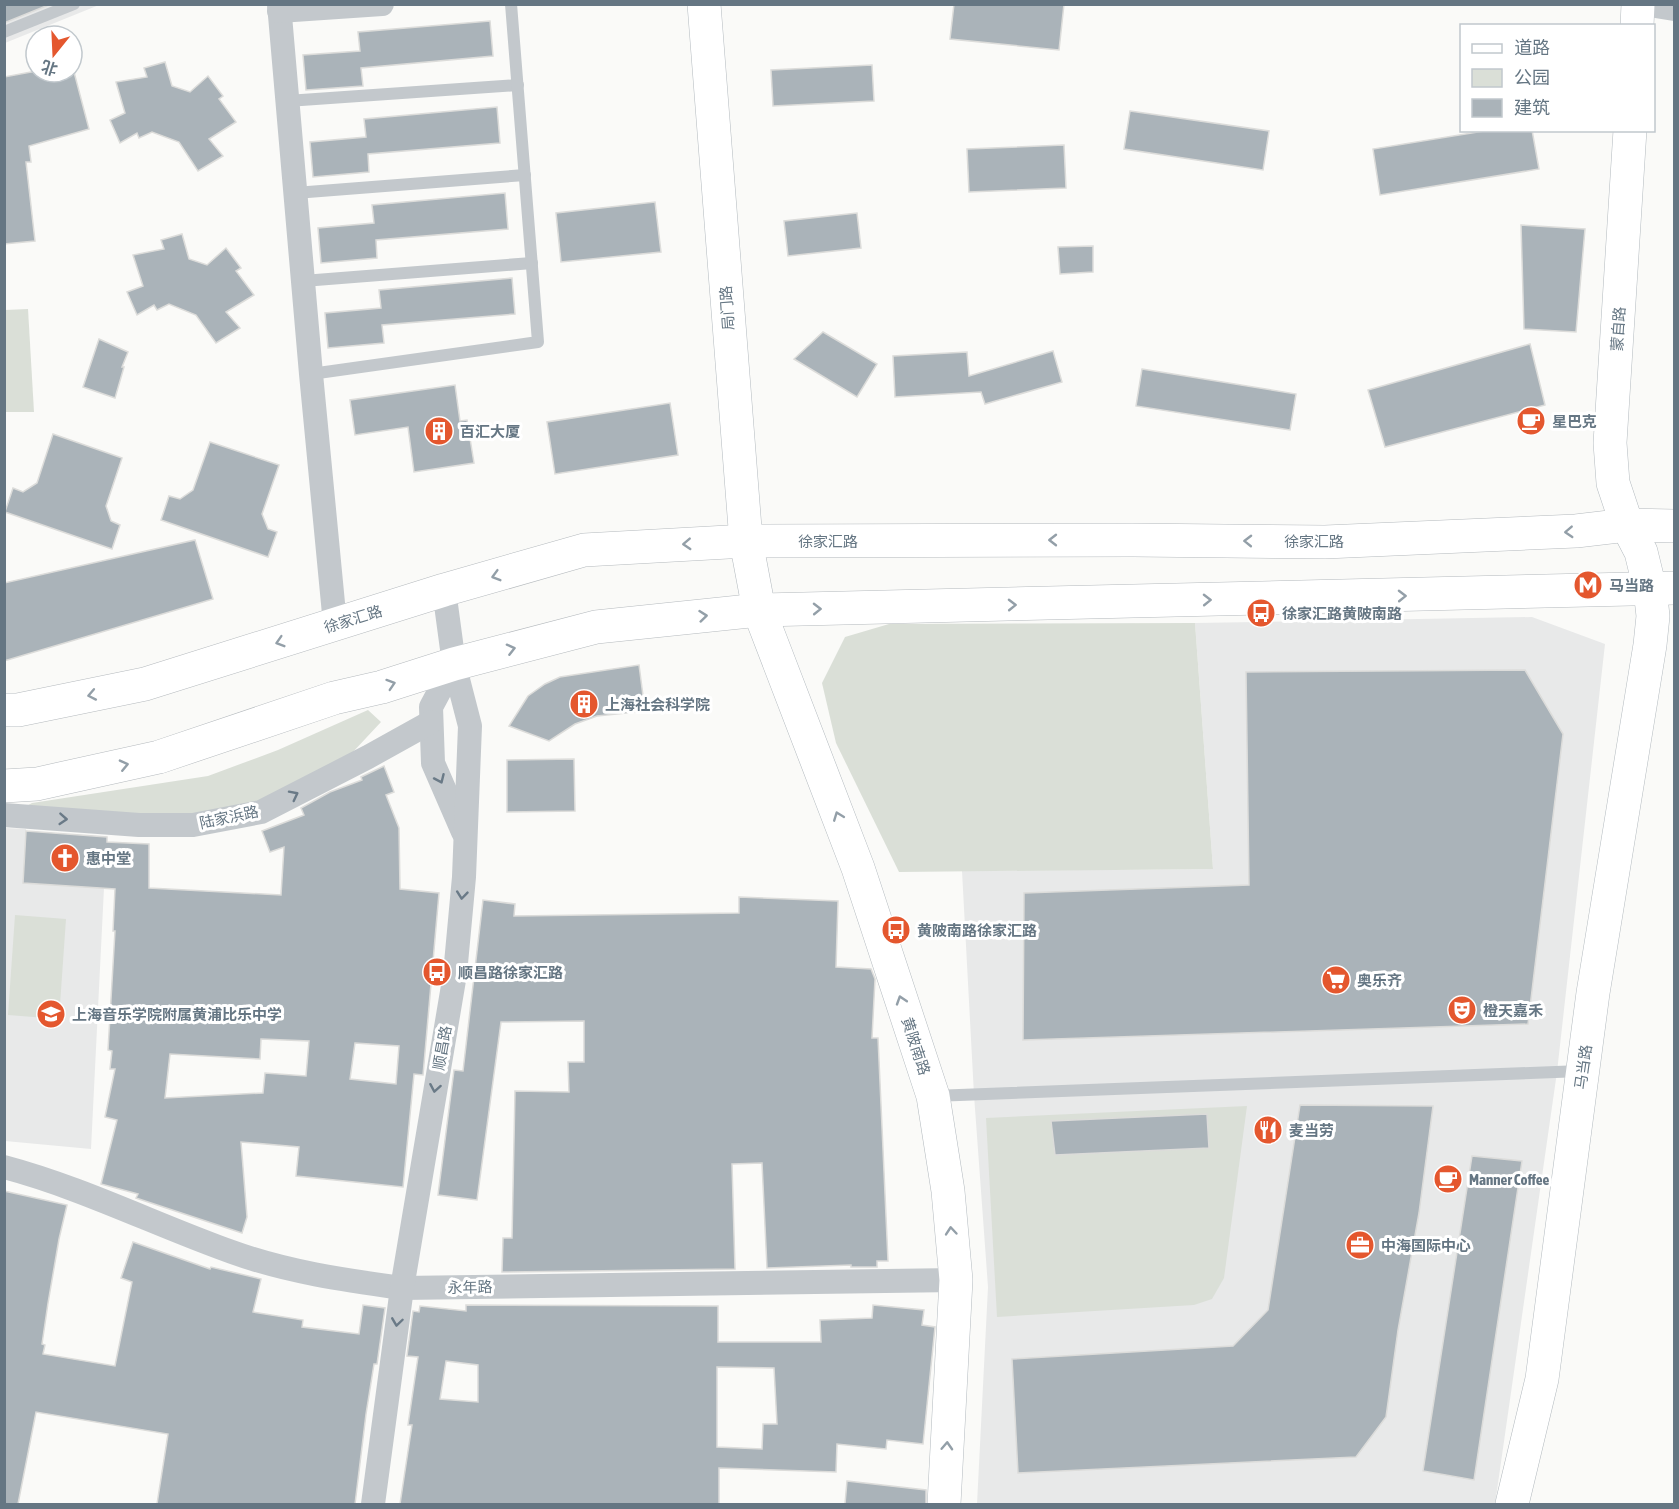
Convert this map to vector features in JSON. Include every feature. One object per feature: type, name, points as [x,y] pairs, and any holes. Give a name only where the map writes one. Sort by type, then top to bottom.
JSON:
[{"type":"main road","name":"局门路","points":[[704,4],[746,541],[759,610]]},
{"type":"main road","points":[[1636,24],[1638,4]]},
{"type":"main road","name":"蒙自路","points":[[1627,525],[1613,483],[1610,443],[1630,132]]},
{"type":"main road","name":"徐家汇路","points":[[4,710],[18,710],[146,684],[335,624],[584,550],[746,541],[1325,542],[1576,531],[1627,525],[1674,526]]},
{"type":"main road","name":"马当路","points":[[1512,1504],[1542,1380],[1593,993],[1653,616],[1662,589],[1627,525]]},
{"type":"main road","points":[[4,786],[37,784],[159,757],[334,698],[382,687],[454,664],[596,627],[759,610],[1662,589]]},
{"type":"main road","name":"黄陂南路","points":[[759,610],[858,868],[933,1096],[948,1191],[956,1280],[944,1504]]},
{"type":"street","points":[[335,624],[279,8],[381,4]]},
{"type":"street","points":[[1643,4],[1674,9]]},
{"type":"street","name":"顺昌路","points":[[373,1504],[402,1288],[455,974],[464,877],[470,726],[454,664],[444,591]]},
{"type":"street","points":[[454,664],[431,707],[433,763],[465,837]]},
{"type":"street","name":"陆家浜路","points":[[4,815],[139,825],[194,825],[261,812],[431,722]]},
{"type":"street","name":"永年路","points":[[4,1167],[93,1197],[233,1253],[319,1277],[402,1288],[956,1280]]},
{"type":"lane","points":[[4,32],[74,4]]},
{"type":"lane","points":[[311,374],[538,342],[511,4]]},
{"type":"lane","points":[[287,101],[518,85]]},
{"type":"lane","points":[[295,194],[525,175]]},
{"type":"lane","points":[[303,281],[532,264]]},
{"type":"lane","points":[[933,1096],[1583,1071]]},
{"type":"shaded area","points":[[5,5],[99,5],[52,24],[24,24],[24,35],[5,43]]},
{"type":"shaded area","points":[[1532,617],[1605,644],[1557,1072],[1495,1504],[977,1504],[988,1287],[974,1095],[962,871],[1213,869],[1195,623]]},
{"type":"shaded area","name":"上海音乐学院附属黄浦比乐中学","points":[[5,828],[26,829],[23,883],[104,888],[91,1149],[5,1141]]},
{"type":"green space","points":[[28,309],[34,412],[5,412],[5,310]]},
{"type":"green space","points":[[1195,623],[1213,869],[899,872],[836,743],[822,683],[845,637],[889,624]]},
{"type":"green space","points":[[368,710],[381,722],[352,753],[261,801],[192,817],[21,809],[32,803],[208,776],[278,750]]},
{"type":"green space","points":[[15,915],[66,919],[59,1019],[8,1015]]},
{"type":"green space","points":[[1247,1106],[1224,1278],[1212,1299],[1194,1305],[997,1317],[986,1118]]},
{"type":"building","points":[[4,4],[51,4],[4,23]]},
{"type":"building","points":[[954,4],[1064,4],[1059,50],[950,39]]},
{"type":"building","points":[[490,21],[493,56],[361,68],[363,86],[306,90],[303,55],[360,51],[358,32]]},
{"type":"building","points":[[165,62],[172,86],[190,92],[208,76],[223,96],[219,99],[236,122],[209,139],[223,156],[198,171],[179,142],[152,132],[139,138],[137,133],[120,143],[110,120],[125,113],[116,82],[147,77],[144,68]]},
{"type":"building","points":[[872,65],[874,101],[773,106],[771,70]]},
{"type":"building","points":[[24,73],[24,84],[77,84],[89,129],[29,146],[31,162],[26,162],[35,241],[4,244],[4,77]]},
{"type":"building","points":[[497,107],[500,143],[368,154],[369,172],[313,177],[310,142],[366,137],[364,119]]},
{"type":"building","points":[[1130,111],[1269,131],[1263,170],[1124,149]]},
{"type":"building","points":[[1478,132],[1532,132],[1539,169],[1380,195],[1373,149]]},
{"type":"building","points":[[1064,145],[1066,188],[969,192],[967,149]]},
{"type":"building","points":[[505,193],[508,229],[376,240],[377,258],[321,263],[318,228],[374,223],[372,205]]},
{"type":"building","points":[[655,202],[661,252],[561,262],[556,213]]},
{"type":"building","points":[[857,213],[861,248],[788,256],[784,221]]},
{"type":"building","points":[[1521,225],[1585,229],[1576,332],[1524,329]]},
{"type":"building","points":[[182,234],[189,259],[207,265],[226,248],[241,268],[236,271],[254,295],[226,312],[240,328],[216,343],[196,315],[169,304],[157,310],[154,305],[137,315],[127,292],[143,286],[133,255],[164,249],[161,240]]},
{"type":"building","points":[[1093,246],[1093,272],[1060,274],[1058,247]]},
{"type":"building","points":[[512,278],[515,314],[382,325],[384,343],[328,348],[325,313],[381,308],[379,290]]},
{"type":"building","points":[[823,332],[877,364],[857,397],[794,359]]},
{"type":"building","points":[[99,339],[128,352],[115,398],[83,387]]},
{"type":"building","points":[[1530,344],[1545,405],[1385,447],[1368,390]]},
{"type":"building","points":[[1053,351],[1062,382],[985,404],[981,392],[895,397],[893,356],[967,352],[969,376]]},
{"type":"building","points":[[1142,369],[1296,394],[1290,430],[1136,406]]},
{"type":"building","name":"百汇大厦","points":[[455,385],[460,421],[467,420],[474,463],[414,472],[408,427],[355,435],[350,400]]},
{"type":"building","points":[[670,403],[678,455],[555,474],[547,422]]},
{"type":"building","points":[[53,434],[122,458],[106,506],[111,521],[120,525],[112,549],[5,512],[13,488],[23,492],[37,483]]},
{"type":"building","points":[[210,442],[279,465],[262,514],[268,529],[277,532],[268,557],[161,520],[169,496],[180,499],[193,490]]},
{"type":"building","points":[[195,540],[213,599],[4,661],[4,583]]},
{"type":"building","name":"上海社会科学院","points":[[639,665],[645,711],[597,716],[575,724],[549,741],[509,726],[528,696],[545,684],[560,677]]},
{"type":"building","points":[[1525,670],[1563,734],[1528,1024],[1023,1040],[1024,893],[1249,885],[1246,672]]},
{"type":"building","points":[[574,759],[575,811],[507,812],[507,760]]},
{"type":"building","points":[[384,766],[394,792],[386,795],[399,828],[400,889],[439,893],[423,1075],[414,1074],[403,1187],[296,1176],[299,1147],[241,1142],[247,1217],[242,1233],[136,1198],[138,1194],[101,1184],[117,1120],[105,1117],[115,1069],[110,1069],[112,1051],[108,1050],[115,931],[113,931],[115,889],[23,883],[26,831],[107,837],[107,842],[149,844],[149,888],[281,895],[284,847],[270,852],[262,831],[304,815],[301,808],[330,792],[362,780],[361,777]],"holes":[[[261,1039],[309,1041],[306,1076],[265,1073],[263,1093],[165,1098],[170,1054],[260,1059]],[[355,1043],[399,1046],[396,1084],[350,1079]]]},
{"type":"building","points":[[739,897],[838,901],[836,967],[871,969],[875,979],[872,1038],[878,1038],[888,1261],[877,1261],[877,1267],[851,1267],[851,1265],[767,1268],[762,1163],[732,1164],[735,1269],[502,1272],[503,1238],[512,1238],[515,1091],[569,1092],[568,1062],[584,1062],[584,1021],[501,1022],[477,1200],[438,1195],[454,1070],[463,1071],[483,900],[515,904],[514,916],[739,913]]},
{"type":"building","points":[[1300,1105],[1433,1106],[1419,1213],[1398,1330],[1386,1417],[1356,1457],[1018,1473],[1012,1359],[1233,1346],[1268,1310]]},
{"type":"building","points":[[1207,1114],[1209,1148],[1055,1155],[1051,1121]]},
{"type":"building","points":[[1472,1156],[1522,1161],[1474,1480],[1423,1471]]},
{"type":"building","points":[[4,1191],[67,1205],[48,1303],[42,1344],[45,1345],[43,1354],[115,1366],[132,1282],[121,1278],[133,1242],[210,1269],[211,1267],[261,1279],[253,1312],[303,1320],[302,1327],[359,1334],[363,1305],[385,1308],[377,1364],[374,1364],[366,1414],[355,1504],[157,1504],[168,1434],[36,1412],[18,1504],[4,1504]]},
{"type":"building","points":[[466,1305],[718,1306],[718,1342],[821,1342],[820,1320],[872,1318],[873,1305],[924,1310],[922,1325],[935,1327],[923,1444],[887,1440],[886,1449],[837,1444],[836,1472],[719,1468],[719,1504],[400,1504],[412,1425],[408,1425],[418,1357],[407,1356],[413,1311],[419,1312],[420,1306],[466,1311]],"holes":[[[446,1361],[478,1365],[478,1402],[440,1399]],[[717,1367],[774,1368],[777,1424],[763,1424],[762,1449],[717,1447]]]},
{"type":"building","points":[[847,1481],[926,1490],[926,1504],[845,1504]]},
{"type":"place","name":"星巴克","points":[[1531,421]]},
{"type":"place","name":"百汇大厦","points":[[439,431]]},
{"type":"place","name":"马当路","points":[[1588,585]]},
{"type":"place","name":"徐家汇路黄陂南路","points":[[1261,613]]},
{"type":"place","name":"上海社会科学院","points":[[584,704]]},
{"type":"place","name":"惠中堂","points":[[65,858]]},
{"type":"place","name":"黄陂南路徐家汇路","points":[[896,930]]},
{"type":"place","name":"顺昌路徐家汇路","points":[[437,972]]},
{"type":"place","name":"奥乐齐","points":[[1336,980]]},
{"type":"place","name":"橙天嘉禾","points":[[1462,1010]]},
{"type":"place","name":"上海音乐学院附属黄浦比乐中学","points":[[51,1014]]},
{"type":"place","name":"麦当劳","points":[[1268,1130]]},
{"type":"place","name":"Manner Coffee","points":[[1448,1179]]},
{"type":"place","name":"中海国际中心","points":[[1360,1245]]}]
